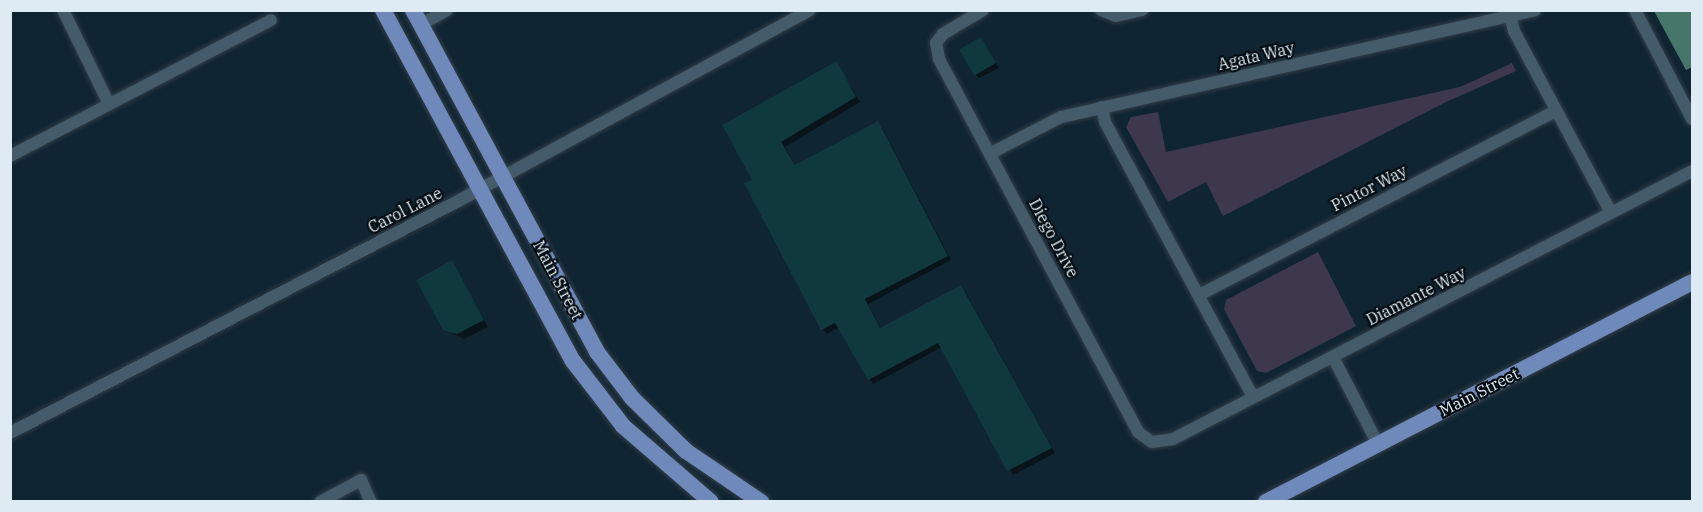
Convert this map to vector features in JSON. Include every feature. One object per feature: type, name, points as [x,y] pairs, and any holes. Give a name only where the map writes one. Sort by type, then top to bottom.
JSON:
[{"type":"main road","name":"Main Street","points":[[383,10],[547,316],[591,388],[623,426],[711,501]]},
{"type":"main road","name":"Main Street","points":[[417,18],[597,352],[632,398],[686,451],[761,501]]},
{"type":"main road","name":"Main Street","points":[[1266,501],[1692,282]]},
{"type":"street","points":[[63,10],[109,104]]},
{"type":"street","points":[[417,18],[447,10]]},
{"type":"street","name":"Carol Lane","points":[[10,433],[478,190],[810,10]]},
{"type":"street","name":"Diego Drive","points":[[982,10],[953,26],[936,43],[939,58],[1138,432],[1152,442]]},
{"type":"street","points":[[1101,10],[1116,16],[1142,10]]},
{"type":"street","name":"Agata Way","points":[[991,153],[1061,117],[1535,10]]},
{"type":"street","points":[[1635,10],[1692,119]]},
{"type":"street","points":[[1510,16],[1514,31],[1555,111],[1611,213]]},
{"type":"street","points":[[10,156],[272,20]]},
{"type":"street","points":[[1102,107],[1105,123],[1253,397]]},
{"type":"street","name":"Pintor Way","points":[[1199,295],[1555,111]]},
{"type":"street","name":"Diamante Way","points":[[1152,442],[1173,439],[1692,171]]},
{"type":"street","points":[[1333,357],[1378,444]]},
{"type":"street","points":[[320,501],[361,480],[371,501]]},
{"type":"shaded area","points":[[1654,11],[1692,11],[1692,67],[1686,70]]},
{"type":"shaded area","points":[[1512,63],[1516,71],[1446,102],[1223,216],[1206,182],[1168,202],[1126,127],[1131,117],[1158,112],[1166,152],[1460,87]]},
{"type":"shaded area","points":[[1318,252],[1356,326],[1266,373],[1257,371],[1224,309],[1226,300]]},
{"type":"building","points":[[981,37],[996,63],[974,75],[959,50]]},
{"type":"building","points":[[837,61],[856,97],[781,142],[795,165],[878,121],[948,256],[865,299],[880,328],[961,285],[1052,448],[1007,471],[938,343],[868,380],[835,323],[821,330],[744,183],[752,180],[722,125]]},
{"type":"building","points":[[452,260],[484,320],[457,334],[443,330],[416,280]]}]
